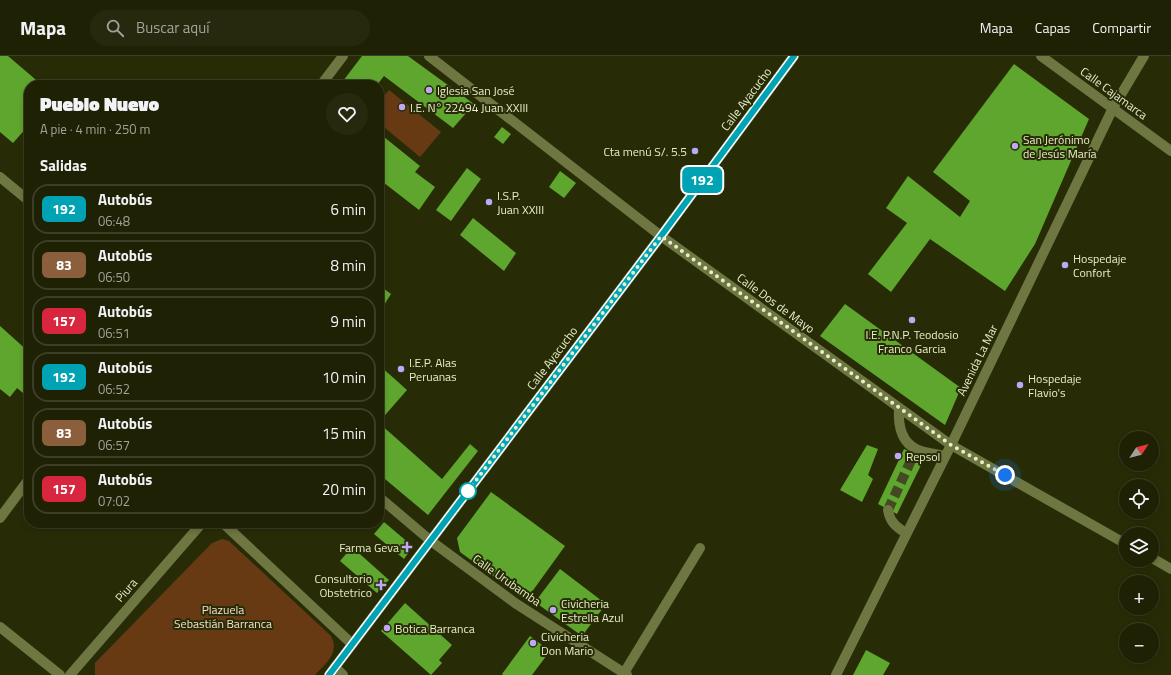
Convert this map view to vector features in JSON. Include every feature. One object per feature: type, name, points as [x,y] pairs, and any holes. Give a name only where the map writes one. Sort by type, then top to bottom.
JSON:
[{"type":"street","points":[[325,80],[343,56]]},
{"type":"street","name":"Calle Dos de Mayo","points":[[429,56],[661,236],[951,445],[1119,540]]},
{"type":"street","name":"Calle Ayacucho","points":[[332,671],[661,236],[794,56]]},
{"type":"street","name":"Calle Cajamarca","points":[[1041,56],[1171,151]]},
{"type":"street","name":"Avenida La Mar","points":[[836,675],[944,456],[951,445],[1113,108],[1144,56]]},
{"type":"street","points":[[0,177],[24,197]]},
{"type":"street","points":[[899,408],[898,423],[902,435],[915,452],[944,456]]},
{"type":"street","points":[[0,518],[24,486]]},
{"type":"street","name":"Calle Urubamba","points":[[384,501],[431,541],[515,603],[626,674]]},
{"type":"street","points":[[888,510],[891,522],[906,533]]},
{"type":"street","name":"Piura","points":[[70,675],[198,528]]},
{"type":"street","points":[[228,528],[352,644]]},
{"type":"street","points":[[626,674],[700,548]]},
{"type":"street","points":[[1159,562],[1171,569]]},
{"type":"street","points":[[0,627],[60,675]]},
{"type":"street","points":[[332,671],[343,675]]},
{"type":"green space","points":[[389,90],[441,132],[420,157],[384,127],[384,96]]},
{"type":"green space","name":"Plazuela Sebastián Barranca","points":[[222,539],[229,541],[331,636],[334,648],[333,653],[315,675],[95,675],[95,663],[212,543]]},
{"type":"building","points":[[0,56],[8,56],[36,80],[24,80],[24,131],[13,143],[0,132]]},
{"type":"building","name":"Iglesia San José","points":[[362,56],[408,56],[474,104],[453,128],[384,76],[381,80],[344,80]]},
{"type":"building","name":"San Jerónimo de Jesús María","points":[[1014,64],[1089,119],[1035,244],[1005,291],[930,239],[891,292],[868,274],[907,223],[886,208],[908,176],[960,217],[970,201],[933,172]]},
{"type":"building","points":[[502,127],[511,134],[503,144],[494,137]]},
{"type":"building","points":[[384,137],[420,166],[415,172],[435,187],[419,210],[384,183]]},
{"type":"building","points":[[467,168],[481,179],[451,221],[436,210]]},
{"type":"building","points":[[560,171],[576,183],[564,198],[549,187]]},
{"type":"building","points":[[473,218],[516,253],[504,271],[460,235]]},
{"type":"building","points":[[384,289],[391,294],[384,305]]},
{"type":"building","points":[[845,304],[961,388],[945,425],[820,336]]},
{"type":"building","points":[[0,326],[24,348],[24,394],[17,388],[10,397],[0,389]]},
{"type":"building","points":[[384,369],[407,390],[384,416]]},
{"type":"building","points":[[384,427],[442,479],[470,444],[478,451],[428,515],[384,478]]},
{"type":"building","points":[[867,445],[878,449],[868,475],[873,479],[862,502],[840,490]]},
{"type":"building","points":[[904,449],[924,459],[897,514],[878,504]]},
{"type":"building","points":[[491,492],[565,546],[526,600],[460,552],[457,538]]},
{"type":"building","points":[[384,522],[410,544],[409,552],[404,559],[374,534],[379,528],[384,528]]},
{"type":"building","points":[[352,547],[389,580],[377,593],[340,561]]},
{"type":"building","points":[[560,569],[606,604],[582,636],[535,602]]},
{"type":"building","points":[[405,603],[452,645],[439,660],[442,663],[431,675],[381,631]]},
{"type":"building","points":[[530,636],[550,651],[532,675],[503,675],[502,674]]},
{"type":"building","points":[[866,650],[890,663],[883,675],[853,675]]},
{"type":"tunnel","points":[[888,510],[914,454]]},
{"type":"bus line","name":"192","points":[[329,675],[661,236],[794,56]]},
{"type":"place","name":"Iglesia San José","points":[[429,90]]},
{"type":"place","name":"I.E. N° 22494 Juan XXIII","points":[[402,107]]},
{"type":"place","name":"San Jerónimo de Jesús María","points":[[1015,146]]},
{"type":"place","name":"Cta menú S/. 5.5","points":[[695,151]]},
{"type":"place","name":"I.S.P. Juan XXIII","points":[[489,202]]},
{"type":"place","name":"Hospedaje Confort","points":[[1065,265]]},
{"type":"place","name":"I.E. P.N.P. Teodosio Franco Garcia","points":[[912,320]]},
{"type":"place","name":"I.E.P. Alas Peruanas","points":[[401,369]]},
{"type":"place","name":"Hospedaje Flavio's","points":[[1020,385]]},
{"type":"place","name":"Repsol","points":[[898,456]]},
{"type":"place","name":"Farma Geva","points":[[407,547]]},
{"type":"place","name":"Consultorio Obstetrico","points":[[381,585]]},
{"type":"place","name":"Civicheria Estrella Azul","points":[[553,610]]},
{"type":"place","name":"Botica Barranca","points":[[387,628]]},
{"type":"place","name":"Civicheria Don Mario","points":[[533,643]]},
{"type":"route","points":[[468,491],[661,236],[951,445],[1005,475]]}]
